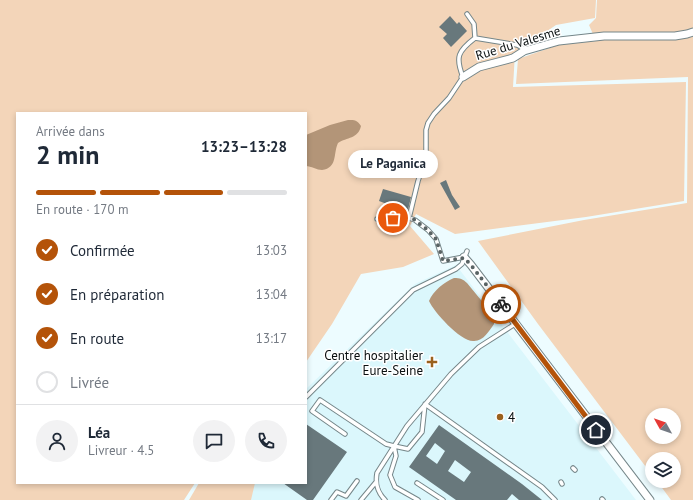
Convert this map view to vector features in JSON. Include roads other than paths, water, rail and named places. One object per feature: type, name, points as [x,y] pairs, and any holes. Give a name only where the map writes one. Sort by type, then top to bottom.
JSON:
[{"type":"street","name":"Rue du Valesme","points":[[463,77],[478,67],[513,58],[528,50],[568,40],[619,36],[675,36],[693,32]]},
{"type":"street","points":[[465,254],[471,265],[515,324],[581,408],[650,500]]},
{"type":"lane","points":[[467,14],[474,24],[475,38]]},
{"type":"lane","points":[[463,77],[458,58],[464,46],[475,38],[517,45],[528,50]]},
{"type":"lane","name":"Rue du Valesme","points":[[409,218],[418,181],[426,157],[426,130],[428,123],[449,98],[463,77]]},
{"type":"lane","points":[[377,218],[409,218],[415,220],[428,230],[436,239],[440,245],[443,261],[465,254]]},
{"type":"lane","points":[[307,396],[414,290],[456,269],[462,264],[465,254]]},
{"type":"lane","points":[[385,500],[378,490],[376,482],[377,473],[407,426],[434,394],[479,347],[515,324]]},
{"type":"lane","points":[[345,434],[312,411],[320,400],[383,444],[408,449],[422,432],[425,404]]},
{"type":"lane","points":[[425,404],[535,482],[555,500]]},
{"type":"lane","points":[[394,446],[396,456],[390,475],[395,487],[418,500]]},
{"type":"lane","points":[[331,500],[336,492],[346,496],[357,481]]},
{"type":"lane","points":[[361,500],[376,482]]},
{"type":"lane","points":[[418,483],[443,500]]},
{"type":"place","name":"Le Paganica","points":[[393,218]]},
{"type":"place","name":"Centre hospitalier Eure-Seine","points":[[432,362]]},
{"type":"place","name":"4","points":[[500,417]]}]
